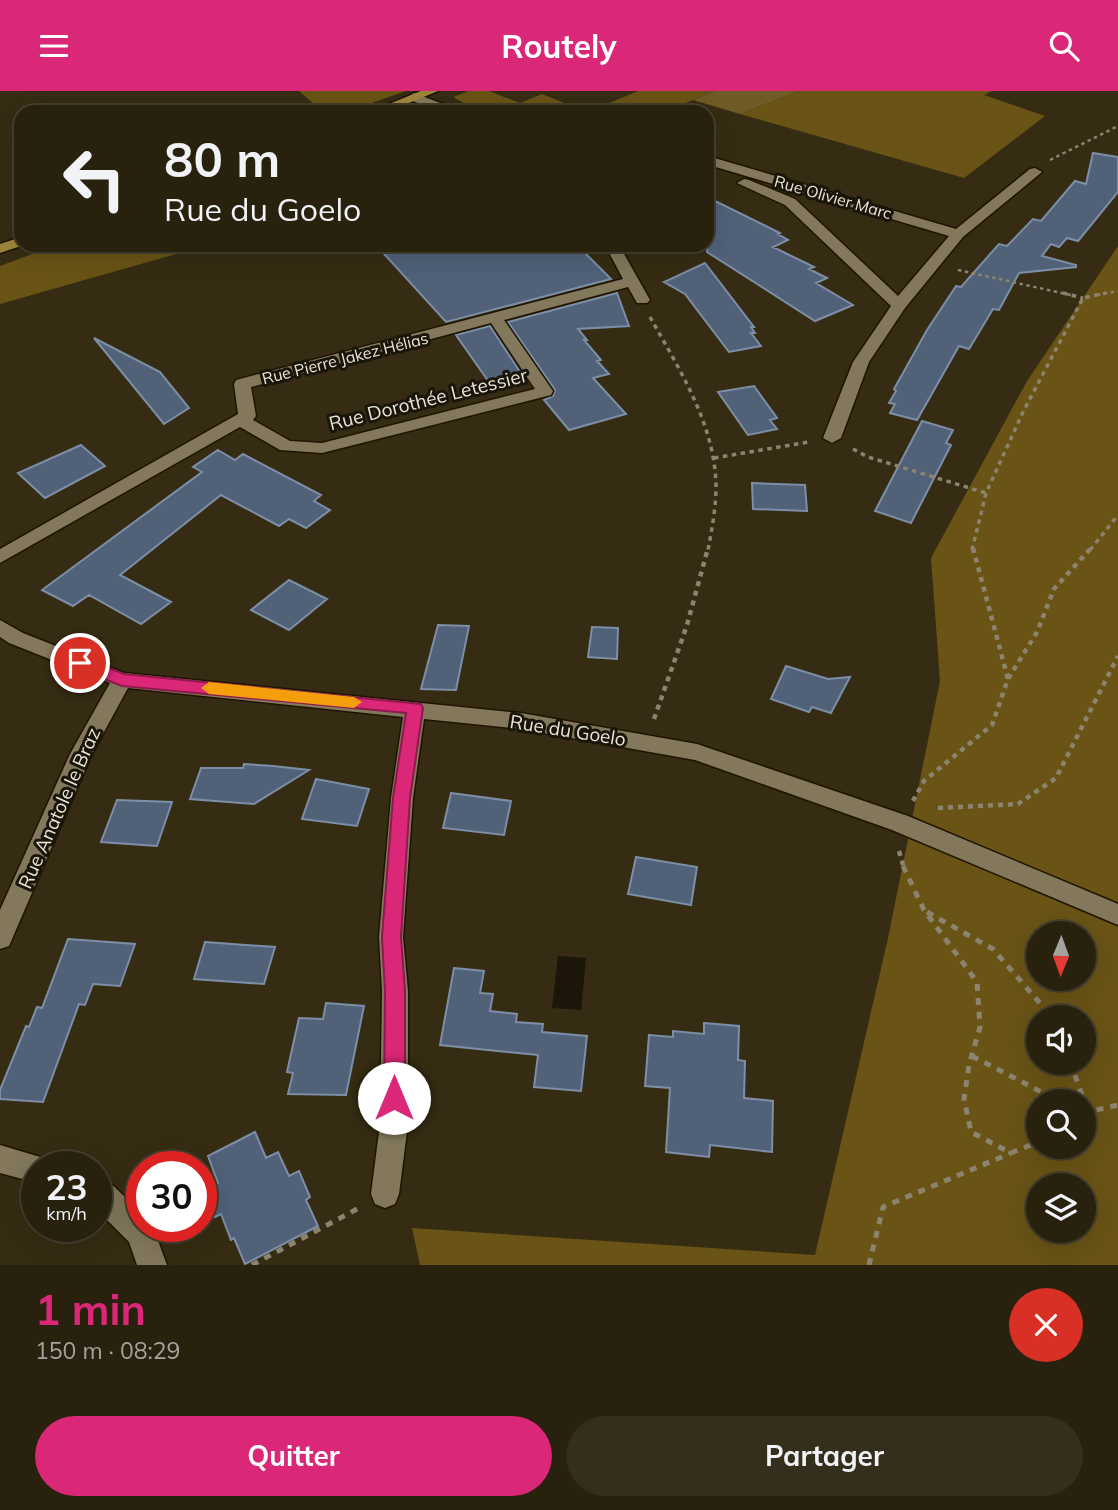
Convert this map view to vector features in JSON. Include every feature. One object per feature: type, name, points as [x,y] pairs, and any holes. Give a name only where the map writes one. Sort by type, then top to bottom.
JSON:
[{"type":"main road","points":[[393,105],[432,91]]},
{"type":"street","points":[[414,97],[434,105]]},
{"type":"street","name":"Rue Olivier Marc","points":[[714,166],[958,234]]},
{"type":"street","name":"Rue Olivier Marc","points":[[714,167],[790,202],[899,305]]},
{"type":"street","points":[[832,438],[862,362],[899,305],[958,234],[1035,172]]},
{"type":"street","points":[[790,202],[808,190]]},
{"type":"street","points":[[616,252],[642,300]]},
{"type":"street","name":"Rue Pierre Jakez Hélias","points":[[241,419],[247,416],[242,384],[631,282]]},
{"type":"street","name":"Rue Dorothée Letessier","points":[[241,419],[286,446],[322,448],[509,403],[545,391],[495,318]]},
{"type":"street","points":[[0,557],[241,419]]},
{"type":"street","name":"Rue du Goelo","points":[[0,627],[16,638],[122,680],[521,721],[697,751],[904,816],[1118,915]]},
{"type":"street","name":"Rue Anatole le Braz","points":[[0,938],[81,754],[122,680]]},
{"type":"street","points":[[384,1194],[394,1125],[395,991],[391,937],[402,798],[415,708]]},
{"type":"street","points":[[0,1159],[21,1165]]},
{"type":"street","points":[[112,1205],[141,1233],[152,1265]]},
{"type":"path","points":[[1035,172],[1047,161],[1118,126]]},
{"type":"path","points":[[933,264],[1083,298],[1118,291]]},
{"type":"path","points":[[1008,680],[972,551],[986,493],[1023,412],[1083,298]]},
{"type":"path","points":[[642,300],[696,404],[714,458],[715,517],[687,625],[646,743]]},
{"type":"path","points":[[714,458],[832,438],[867,457],[986,493]]},
{"type":"path","points":[[1011,1153],[971,1132],[964,1099],[980,1027],[977,982],[950,942],[923,910],[904,869],[896,841],[904,816],[923,781],[992,725],[1008,680],[1037,632],[1054,589],[1113,524],[1118,515]]},
{"type":"path","points":[[904,816],[1018,804],[1056,778],[1118,656]]},
{"type":"path","points":[[923,910],[993,949],[1042,1005]]},
{"type":"path","points":[[972,1056],[1036,1089]]},
{"type":"path","points":[[1096,1110],[1118,1105]]},
{"type":"path","points":[[869,1265],[883,1207],[1026,1147]]},
{"type":"path","points":[[252,1265],[384,1194]]},
{"type":"shaded area","points":[[299,91],[406,91],[366,105],[315,105]]},
{"type":"shaded area","points":[[469,91],[489,91],[520,103],[542,94],[569,105],[467,105],[453,97]]},
{"type":"shaded area","points":[[638,91],[715,91],[681,105],[605,105]]},
{"type":"shaded area","points":[[715,91],[799,91],[740,114],[693,100]]},
{"type":"shaded area","points":[[799,91],[992,91],[984,95],[1045,116],[964,178],[740,114]]},
{"type":"shaded area","points":[[1118,246],[1118,1265],[420,1265],[412,1228],[815,1255],[888,938],[940,681],[931,558],[1027,381]]},
{"type":"shaded area","points":[[38,252],[183,252],[0,304],[0,266]]},
{"type":"shaded area","points":[[558,956],[586,958],[581,1010],[552,1008]]},
{"type":"building","points":[[1093,153],[1118,157],[1118,192],[1078,241],[1067,238],[1059,247],[1051,244],[1042,256],[1076,267],[1019,273],[999,310],[993,309],[969,349],[959,346],[917,420],[890,413],[895,404],[889,403],[896,391],[894,389],[927,330],[956,286],[961,287],[999,244],[1007,246],[1033,219],[1041,221],[1075,181],[1086,184]]},
{"type":"building","points":[[714,200],[780,233],[778,234],[788,240],[773,247],[814,267],[809,269],[827,278],[816,283],[853,305],[815,321],[707,252],[714,252]]},
{"type":"building","points":[[382,252],[584,252],[611,279],[446,322]]},
{"type":"building","points":[[705,263],[754,327],[751,327],[755,333],[751,333],[761,346],[729,352],[685,294],[664,282]]},
{"type":"building","points":[[617,293],[629,326],[578,329],[601,360],[597,361],[609,374],[593,378],[626,414],[569,430],[544,400],[553,396],[555,390],[508,322]]},
{"type":"building","points":[[490,326],[524,378],[491,385],[456,335]]},
{"type":"building","points":[[94,338],[160,372],[189,408],[164,424]]},
{"type":"building","points":[[754,386],[777,418],[770,420],[777,429],[748,435],[718,392]]},
{"type":"building","points":[[922,421],[953,430],[946,443],[951,445],[911,523],[875,511]]},
{"type":"building","points":[[81,445],[105,466],[45,498],[18,473]]},
{"type":"building","points":[[218,450],[235,460],[243,454],[321,495],[314,501],[330,510],[306,528],[289,519],[279,526],[221,495],[120,575],[171,602],[141,624],[89,595],[73,606],[42,590],[202,472],[193,467]]},
{"type":"building","points":[[752,483],[805,485],[807,511],[753,509]]},
{"type":"building","points":[[289,580],[327,599],[289,630],[251,610]]},
{"type":"building","points":[[438,625],[469,626],[456,690],[421,689]]},
{"type":"building","points":[[592,627],[618,628],[617,659],[588,657]]},
{"type":"building","points":[[786,666],[828,679],[850,677],[831,713],[812,707],[809,712],[771,699]]},
{"type":"building","points":[[244,764],[309,770],[254,804],[190,799],[201,768],[243,768]]},
{"type":"building","points":[[316,779],[369,789],[357,826],[302,819]]},
{"type":"building","points":[[451,793],[511,801],[504,835],[443,828]]},
{"type":"building","points":[[117,800],[172,802],[157,846],[101,842]]},
{"type":"building","points":[[636,857],[697,867],[691,905],[628,894]]},
{"type":"building","points":[[68,939],[135,944],[120,986],[93,984],[85,1005],[79,1004],[43,1102],[0,1099],[0,1090],[26,1026],[29,1027],[37,1007],[42,1008]]},
{"type":"building","points":[[205,942],[275,947],[264,984],[194,979]]},
{"type":"building","points":[[454,968],[484,971],[480,993],[493,994],[490,1011],[517,1014],[516,1022],[543,1024],[542,1032],[587,1036],[581,1091],[534,1087],[538,1055],[440,1045]]},
{"type":"building","points":[[326,1003],[364,1006],[346,1095],[288,1094],[293,1073],[287,1072],[299,1018],[323,1019]]},
{"type":"building","points":[[704,1023],[739,1026],[738,1060],[745,1061],[744,1098],[773,1101],[772,1152],[710,1145],[709,1157],[666,1152],[670,1088],[645,1086],[649,1035],[673,1037],[673,1031],[704,1034]]},
{"type":"building","points":[[255,1132],[266,1158],[278,1152],[289,1176],[299,1171],[310,1197],[306,1200],[318,1226],[245,1264],[234,1238],[231,1240],[221,1214],[217,1216],[217,1151]]},
{"type":"slow traffic","points":[[209,688],[354,702]]},
{"type":"route","points":[[80,663],[122,680],[415,708],[402,798],[391,937],[395,991],[394,1098]]}]
